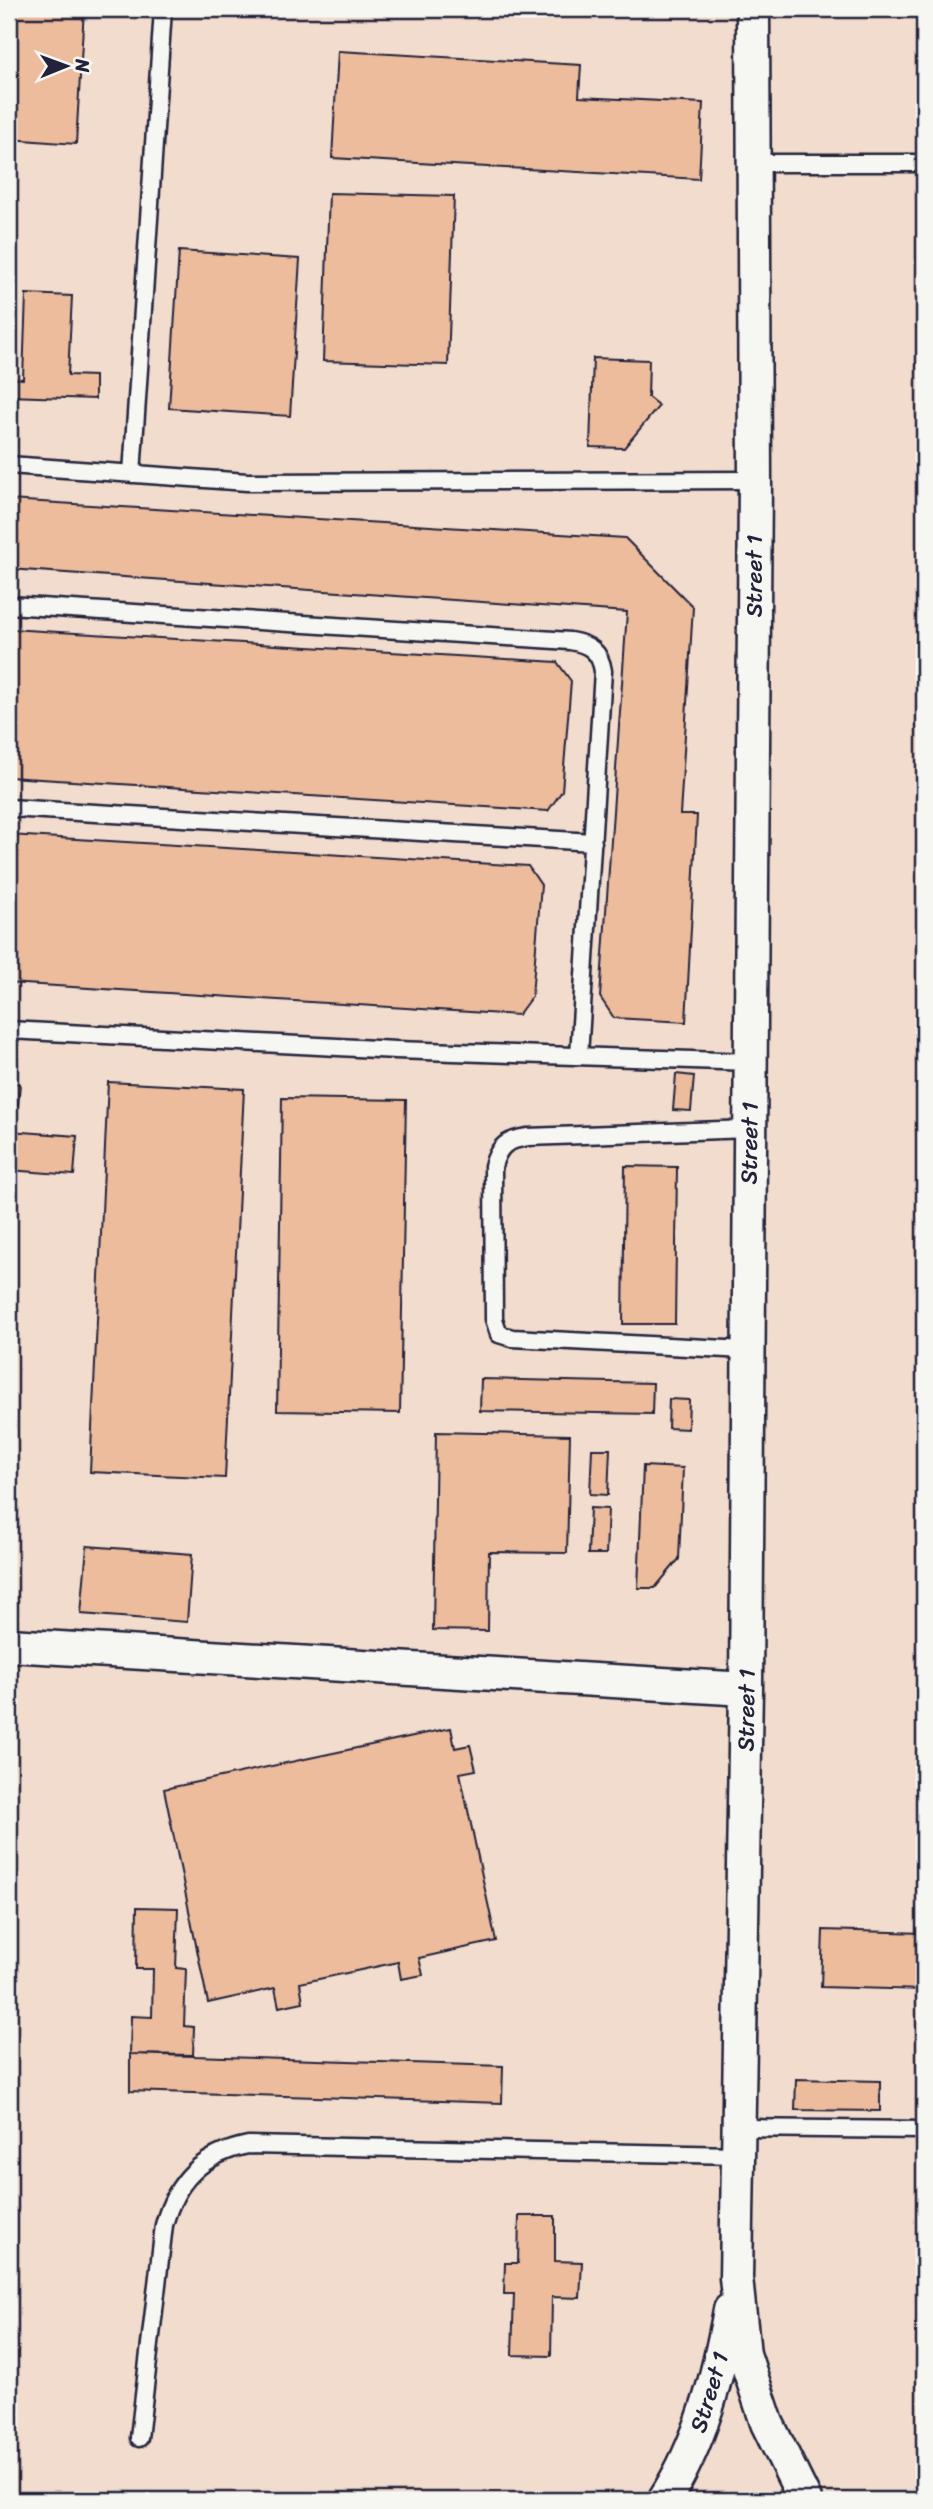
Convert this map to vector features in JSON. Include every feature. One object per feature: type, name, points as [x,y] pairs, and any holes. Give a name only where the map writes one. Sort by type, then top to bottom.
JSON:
[{"type":"street","name":"Street 1","points":[[753,9],[755,480],[751,1062],[746,1350],[746,1689],[736,2278],[744,2354],[766,2423],[805,2500]]},
{"type":"street","points":[[9,1645],[746,1689]]},
{"type":"street","name":"Street 1","points":[[663,2500],[677,2479],[704,2416],[722,2351],[736,2278]]},
{"type":"lane","points":[[132,474],[163,9]]},
{"type":"lane","points":[[754,163],[924,163]]},
{"type":"lane","points":[[9,465],[247,482],[755,480]]},
{"type":"lane","points":[[9,605],[581,643],[596,653],[603,671],[579,1056]]},
{"type":"lane","points":[[9,808],[593,842]]},
{"type":"lane","points":[[9,1030],[751,1062]]},
{"type":"lane","points":[[746,1350],[512,1338],[499,1334],[494,1319],[493,1166],[497,1152],[505,1143],[528,1137],[750,1129]]},
{"type":"lane","points":[[139,2438],[164,2225],[169,2206],[191,2172],[227,2150],[248,2145],[739,2142],[924,2130]]},
{"type":"shaded area","points":[[9,9],[924,9],[924,2500],[9,2500]]},
{"type":"building","points":[[9,9],[84,9],[76,144],[9,139]]},
{"type":"building","points":[[338,51],[581,65],[579,97],[703,103],[699,179],[332,158]]},
{"type":"building","points":[[329,193],[454,196],[448,365],[323,361]]},
{"type":"building","points":[[179,251],[300,259],[290,416],[169,408]]},
{"type":"building","points":[[26,294],[72,296],[68,375],[95,376],[95,399],[9,396],[9,378],[23,379]]},
{"type":"building","points":[[593,358],[649,360],[648,397],[659,406],[624,448],[590,447]]},
{"type":"building","points":[[9,500],[625,538],[693,607],[680,815],[697,815],[686,1022],[614,1018],[600,997],[627,612],[9,569]]},
{"type":"building","points":[[9,629],[557,662],[571,681],[562,791],[548,811],[9,777]]},
{"type":"building","points":[[9,835],[528,866],[541,885],[532,996],[518,1015],[9,983]]},
{"type":"building","points":[[676,1074],[694,1076],[691,1111],[673,1110]]},
{"type":"building","points":[[108,1082],[244,1089],[225,1478],[90,1472]]},
{"type":"building","points":[[9,1083],[20,1084],[18,1105],[9,1104]]},
{"type":"building","points":[[282,1098],[406,1100],[400,1413],[277,1411]]},
{"type":"building","points":[[9,1131],[77,1136],[74,1175],[9,1170]]},
{"type":"building","points":[[625,1166],[677,1167],[675,1324],[623,1324]]},
{"type":"building","points":[[481,1379],[653,1383],[652,1414],[480,1411]]},
{"type":"building","points":[[669,1399],[689,1400],[688,1429],[668,1428]]},
{"type":"building","points":[[436,1432],[570,1435],[567,1553],[489,1552],[488,1631],[433,1630]]},
{"type":"building","points":[[592,1449],[610,1449],[608,1495],[590,1494]]},
{"type":"building","points":[[643,1466],[683,1468],[679,1559],[655,1588],[638,1588]]},
{"type":"building","points":[[590,1508],[608,1509],[606,1554],[588,1554]]},
{"type":"building","points":[[87,1546],[192,1554],[187,1622],[81,1614]]},
{"type":"building","points":[[451,1728],[455,1748],[470,1745],[476,1770],[460,1773],[496,1941],[419,1958],[423,1975],[401,1979],[398,1962],[300,1983],[303,2002],[279,2007],[275,1988],[208,2003],[164,1789]]},
{"type":"building","points":[[137,1907],[178,1908],[176,1968],[186,1969],[184,2026],[194,2027],[193,2055],[130,2054],[131,2016],[152,2017],[153,1969],[136,1969]]},
{"type":"building","points":[[823,1930],[924,1933],[924,1990],[821,1987]]},
{"type":"building","points":[[130,2054],[503,2066],[502,2103],[130,2091]]},
{"type":"building","points":[[796,2079],[880,2081],[880,2111],[795,2110]]},
{"type":"building","points":[[519,2216],[555,2216],[555,2261],[582,2262],[580,2298],[552,2297],[551,2356],[512,2355],[514,2294],[504,2294],[505,2263],[518,2263]]}]
